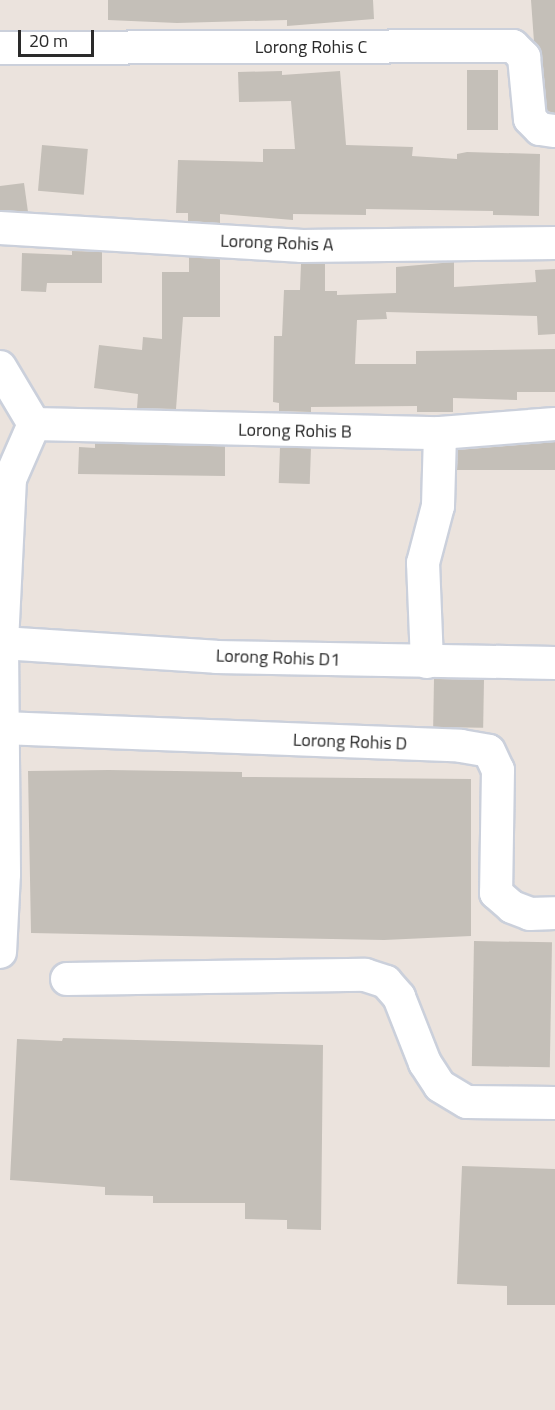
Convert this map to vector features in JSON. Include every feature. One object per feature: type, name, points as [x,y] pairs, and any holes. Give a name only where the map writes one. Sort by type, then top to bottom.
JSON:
[{"type":"street","name":"Lorong Rohis C","points":[[0,48],[513,46],[524,57],[530,119],[540,129],[555,131]]},
{"type":"street","name":"Lorong Rohis A","points":[[0,228],[302,246],[555,243]]},
{"type":"street","points":[[0,367],[34,424],[10,479],[2,643],[0,952]]},
{"type":"street","name":"Lorong Rohis B","points":[[34,424],[440,432],[555,424]]},
{"type":"street","points":[[428,662],[423,563],[438,506],[440,432]]},
{"type":"street","name":"Lorong Rohis D1","points":[[2,643],[216,657],[555,663]]},
{"type":"street","name":"Lorong Rohis D","points":[[2,728],[461,746],[489,751],[498,770],[496,893],[512,907],[530,914],[555,913]]},
{"type":"street","points":[[67,979],[364,975],[386,982],[399,997],[425,1063],[440,1086],[467,1102],[555,1103]]},
{"type":"building","points":[[108,0],[373,0],[374,19],[287,26],[287,20],[177,23],[108,20]]},
{"type":"building","points":[[531,0],[555,0],[555,113],[547,111],[542,55],[534,42]]},
{"type":"building","points":[[467,70],[498,70],[498,130],[467,130]]},
{"type":"building","points":[[282,71],[282,75],[340,71],[346,145],[413,147],[412,156],[457,159],[457,154],[467,152],[540,154],[539,216],[493,215],[493,211],[366,209],[366,215],[293,214],[293,220],[220,214],[220,223],[188,221],[188,213],[176,213],[178,160],[263,162],[263,149],[295,149],[291,101],[239,102],[238,72]]},
{"type":"building","points":[[42,145],[88,149],[84,195],[38,191]]},
{"type":"building","points":[[24,183],[28,212],[0,210],[0,186]]},
{"type":"building","points":[[72,251],[102,252],[102,283],[47,283],[46,292],[21,291],[22,253],[72,255]]},
{"type":"building","points":[[189,257],[220,259],[220,317],[183,317],[176,409],[137,408],[138,394],[94,388],[99,345],[142,350],[143,337],[162,339],[162,272],[189,272]]},
{"type":"building","points":[[454,262],[454,287],[536,282],[535,270],[555,269],[555,334],[538,335],[537,316],[386,312],[387,319],[357,320],[355,364],[416,364],[416,351],[555,349],[555,392],[517,392],[517,400],[453,398],[453,412],[417,412],[417,406],[311,407],[311,412],[279,411],[279,403],[273,402],[274,336],[282,336],[284,290],[300,290],[301,264],[325,264],[325,291],[337,291],[337,295],[396,293],[396,267]]},
{"type":"building","points":[[555,442],[555,470],[457,470],[458,450]]},
{"type":"building","points":[[95,443],[225,446],[225,476],[78,474],[79,447],[95,448]]},
{"type":"building","points":[[280,447],[311,448],[310,484],[279,483]]},
{"type":"building","points":[[434,679],[484,680],[483,728],[433,727]]},
{"type":"building","points":[[28,771],[242,772],[242,777],[471,779],[471,936],[384,940],[31,933]]},
{"type":"building","points":[[474,941],[552,942],[550,1067],[472,1066]]},
{"type":"building","points":[[63,1038],[323,1045],[321,1230],[287,1229],[287,1220],[245,1219],[245,1203],[153,1203],[153,1196],[105,1195],[105,1187],[10,1180],[17,1039],[62,1041]]},
{"type":"building","points":[[462,1166],[555,1169],[555,1305],[507,1305],[507,1286],[457,1284]]}]
